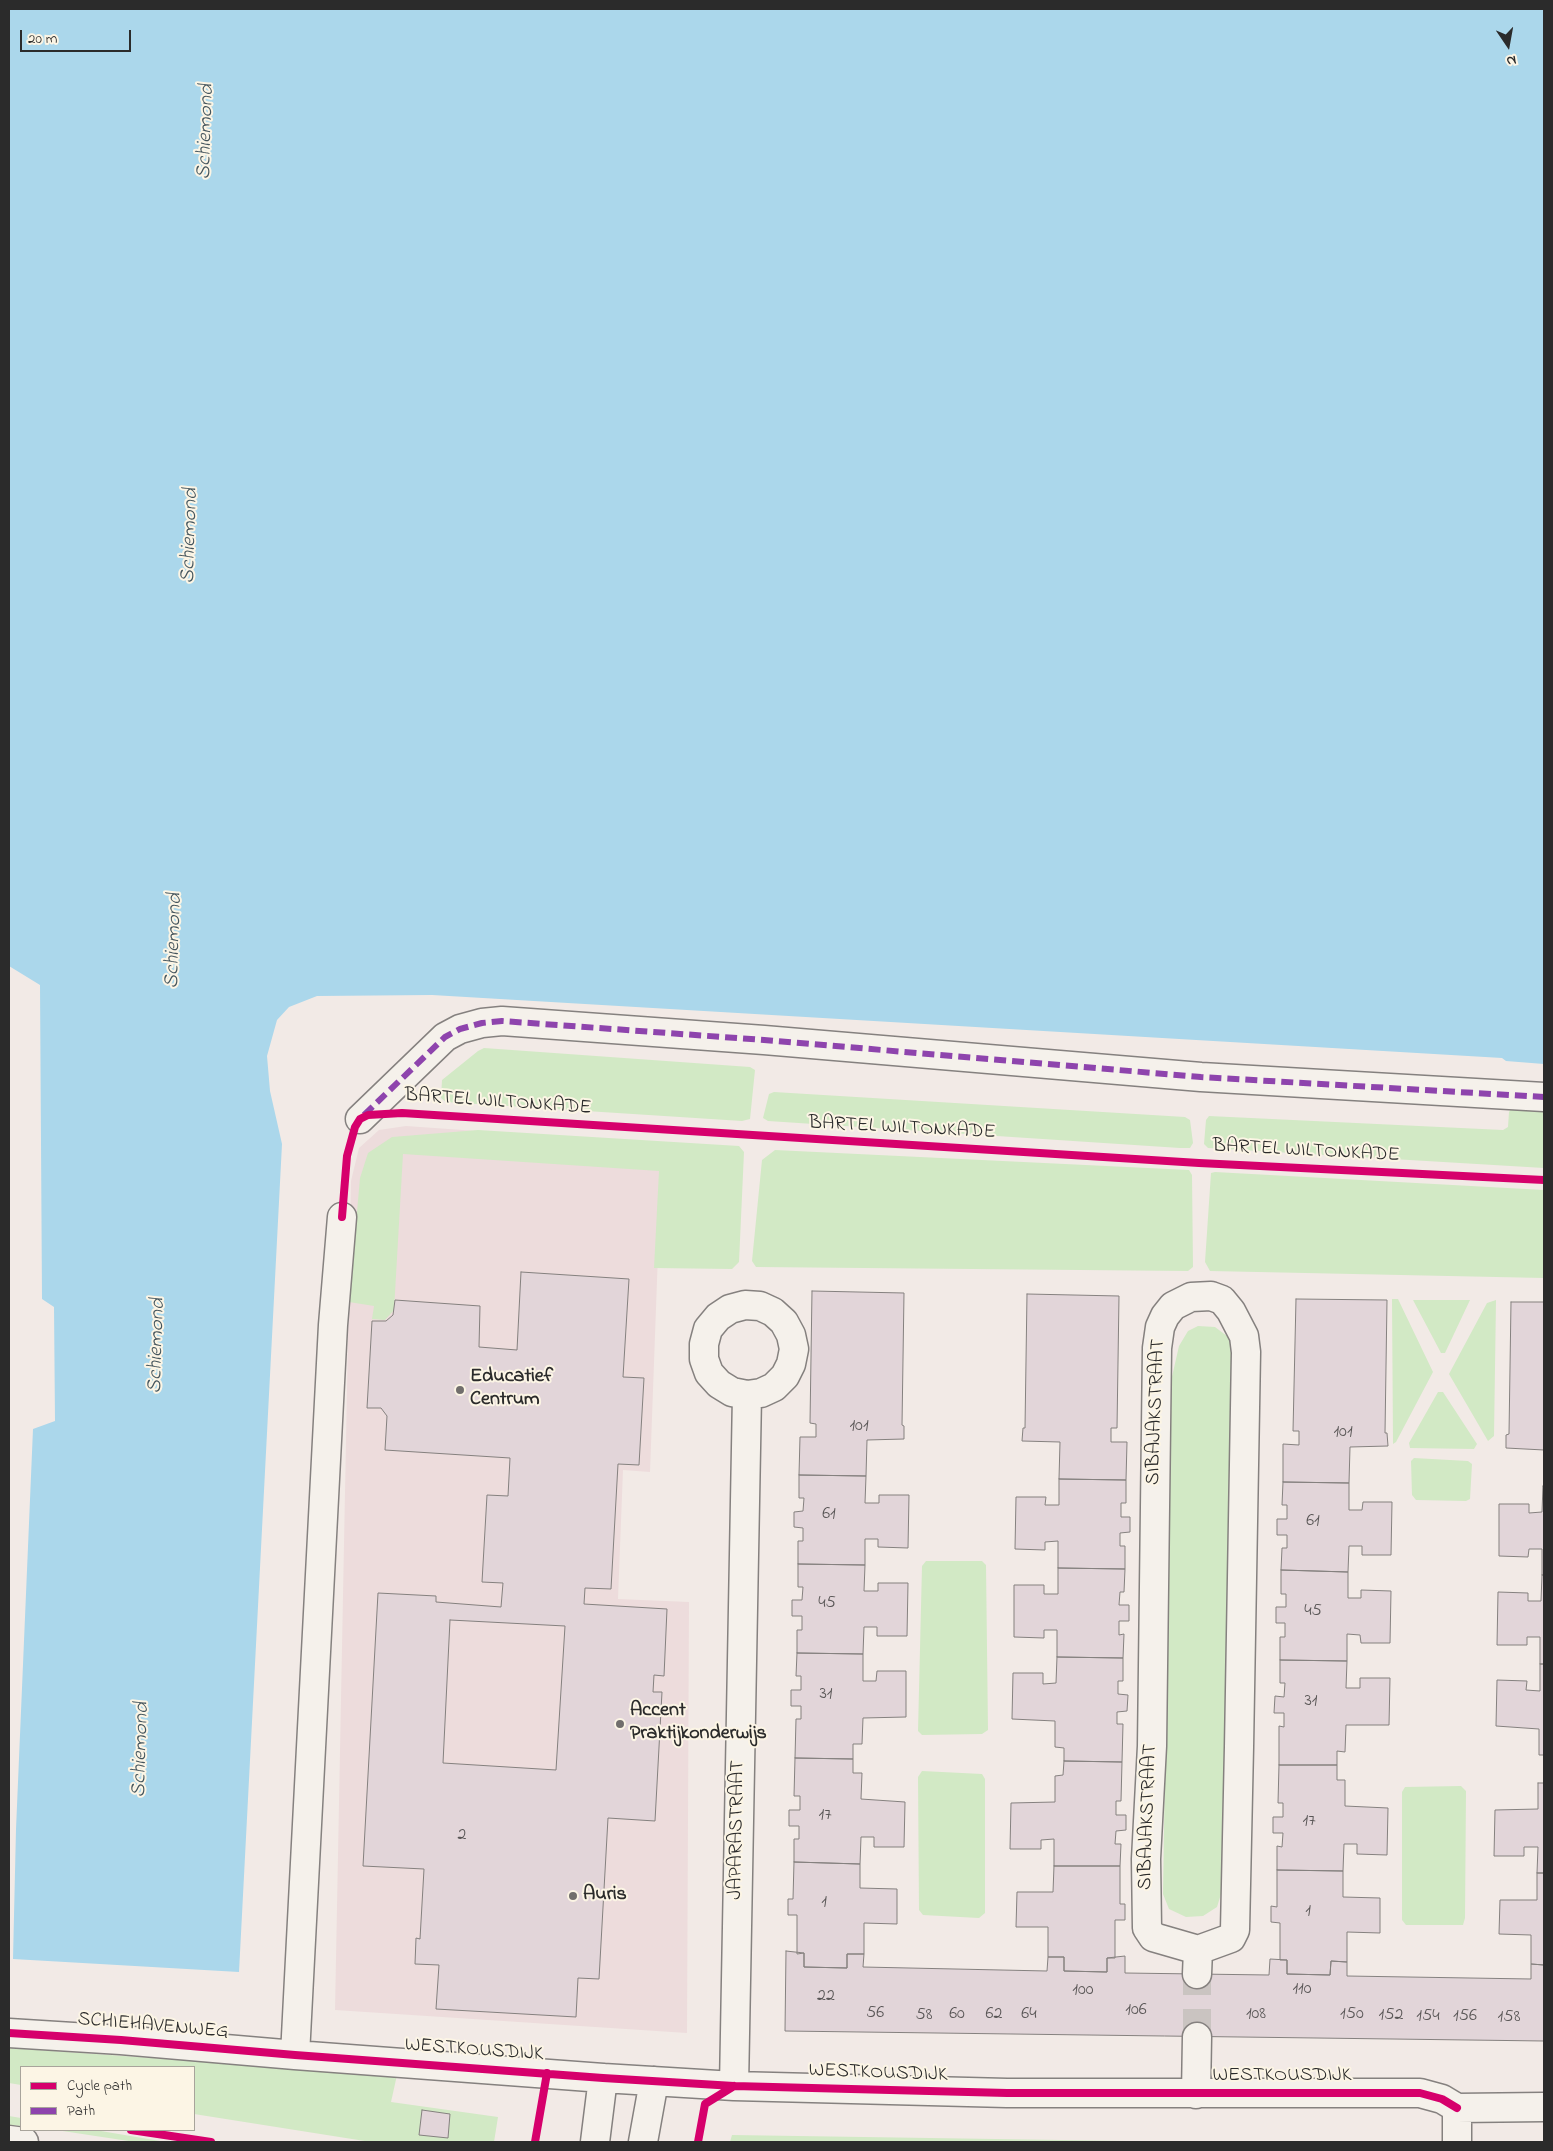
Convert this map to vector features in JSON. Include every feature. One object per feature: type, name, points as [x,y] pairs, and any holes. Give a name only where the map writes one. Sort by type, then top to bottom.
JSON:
[{"type":"street","name":"BARTEL WILTONKADE","points":[[360,1120],[445,1037],[460,1029],[482,1023],[502,1021],[764,1040],[1201,1077],[1544,1097]]},
{"type":"street","points":[[295,2055],[332,1325],[342,1217]]},
{"type":"street","name":"SIBAJAKSTRAAT","points":[[1211,1296],[1222,1300],[1230,1311],[1244,1336],[1246,1352],[1235,1930],[1231,1938],[1198,1962],[1153,1937],[1147,1928],[1146,1859],[1152,1746],[1157,1348],[1160,1327],[1165,1316],[1173,1306],[1183,1299],[1211,1296]]},
{"type":"street","name":"JAPARASTRAAT","points":[[734,2086],[747,1395]]},
{"type":"street","name":"SCHIEHAVENWEG","points":[[9,2033],[121,2040],[295,2055]]},
{"type":"street","points":[[1196,2094],[1197,2037]]},
{"type":"street","name":"WESTKOUSDIJK","points":[[295,2055],[734,2086],[1007,2093],[1420,2093],[1442,2099],[1457,2108]]},
{"type":"street","points":[[595,2142],[603,2078]]},
{"type":"street","points":[[643,2142],[654,2081]]},
{"type":"street","points":[[1457,2142],[1457,2108],[1544,2107]]},
{"type":"street","points":[[9,2140],[24,2142]]},
{"type":"shaded area","points":[[406,1126],[662,1144],[650,1472],[623,1470],[618,1599],[689,1602],[687,2033],[335,2010],[351,1181],[359,1148],[379,1130]]},
{"type":"green space","points":[[484,1048],[750,1067],[755,1070],[750,1119],[742,1121],[446,1102],[441,1098],[442,1080]]},
{"type":"green space","points":[[774,1092],[1185,1117],[1190,1120],[1193,1143],[1190,1148],[1180,1148],[768,1121],[763,1118],[769,1094]]},
{"type":"green space","points":[[1511,1109],[1544,1110],[1544,1168],[1208,1148],[1204,1144],[1206,1120],[1209,1116],[1503,1130],[1508,1127]]},
{"type":"green space","points":[[478,1130],[739,1146],[744,1152],[739,1262],[732,1269],[654,1268],[659,1171],[403,1154],[394,1310],[385,1320],[372,1319],[374,1306],[349,1302],[360,1178],[368,1153],[392,1137]]},
{"type":"green space","points":[[775,1150],[1189,1170],[1192,1175],[1193,1267],[1188,1271],[756,1267],[752,1261],[762,1160]]},
{"type":"green space","points":[[1211,1173],[1544,1190],[1544,1278],[1210,1271],[1205,1262]]},
{"type":"green space","points":[[1392,1299],[1398,1299],[1433,1372],[1396,1442],[1393,1444]]},
{"type":"green space","points":[[1413,1300],[1470,1300],[1445,1353],[1441,1353]]},
{"type":"green space","points":[[1496,1300],[1494,1436],[1488,1441],[1449,1374],[1487,1303]]},
{"type":"green space","points":[[1198,1326],[1215,1327],[1231,1339],[1234,1353],[1221,1894],[1217,1907],[1203,1916],[1186,1917],[1169,1909],[1163,1894],[1171,1381],[1179,1346],[1188,1331]]},
{"type":"green space","points":[[1438,1392],[1443,1392],[1477,1444],[1474,1449],[1410,1448],[1409,1443]]},
{"type":"green space","points":[[1414,1458],[1468,1461],[1472,1464],[1470,1499],[1466,1501],[1416,1500],[1412,1495],[1411,1461]]},
{"type":"green space","points":[[926,1561],[982,1561],[986,1565],[988,1730],[982,1734],[922,1735],[918,1731],[922,1566]]},
{"type":"green space","points":[[922,1771],[982,1774],[985,1779],[985,1913],[979,1918],[923,1915],[919,1910],[918,1777]]},
{"type":"green space","points":[[1461,1786],[1466,1791],[1465,1918],[1463,1925],[1406,1925],[1402,1920],[1402,1792],[1405,1787]]},
{"type":"green space","points":[[9,2048],[397,2075],[391,2102],[498,2117],[494,2142],[371,2142],[195,2114],[195,2066],[20,2066],[20,2085],[9,2083]]},
{"type":"green space","points":[[9,2116],[20,2118],[20,2126],[9,2125]]},
{"type":"green space","points":[[63,2131],[101,2131],[166,2142],[135,2142]]},
{"type":"green space","points":[[732,2135],[1193,2142],[730,2142]]},
{"type":"water","name":"Schiemond","points":[[9,9],[1544,9],[1544,1064],[1506,1061],[1502,1058],[432,995],[317,996],[289,1007],[277,1020],[267,1056],[270,1091],[282,1144],[239,1972],[13,1959],[16,1829],[33,1429],[55,1421],[54,1307],[42,1299],[40,985],[9,966]]},
{"type":"building","points":[[521,1272],[629,1279],[623,1377],[644,1378],[639,1465],[618,1464],[611,1589],[585,1588],[584,1604],[667,1609],[664,1676],[654,1675],[653,1692],[662,1692],[655,1821],[608,1818],[599,1979],[578,1978],[576,2017],[436,2009],[439,1965],[415,1964],[416,1938],[420,1939],[424,1869],[363,1866],[378,1593],[436,1596],[436,1602],[501,1607],[503,1583],[482,1582],[487,1495],[508,1496],[510,1458],[385,1450],[387,1416],[381,1408],[367,1408],[372,1321],[386,1321],[393,1315],[395,1300],[480,1306],[479,1347],[517,1350]],"holes":[[[450,1620],[565,1626],[556,1770],[443,1763]]]},
{"type":"building","points":[[812,1291],[904,1293],[902,1425],[904,1426],[904,1439],[867,1440],[866,1476],[799,1475],[800,1437],[816,1437],[816,1424],[810,1423]]},
{"type":"building","points":[[1027,1294],[1119,1296],[1117,1428],[1111,1428],[1111,1442],[1127,1442],[1126,1480],[1059,1479],[1060,1442],[1022,1441],[1023,1428],[1025,1428]]},
{"type":"building","points":[[1296,1299],[1387,1300],[1385,1433],[1387,1433],[1388,1446],[1350,1447],[1349,1483],[1283,1482],[1283,1444],[1299,1445],[1299,1431],[1293,1431]]},
{"type":"building","points":[[1511,1302],[1544,1302],[1544,1450],[1506,1448],[1506,1435],[1509,1434]]},
{"type":"building","points":[[799,1475],[866,1476],[865,1503],[879,1503],[879,1495],[909,1495],[908,1548],[878,1547],[878,1539],[865,1539],[865,1565],[798,1564],[798,1541],[803,1541],[803,1528],[794,1527],[794,1512],[803,1511],[804,1498],[799,1498]]},
{"type":"building","points":[[1059,1479],[1126,1480],[1126,1503],[1121,1503],[1121,1517],[1130,1517],[1130,1532],[1120,1533],[1120,1546],[1125,1546],[1125,1569],[1058,1568],[1058,1541],[1045,1542],[1045,1550],[1015,1549],[1016,1497],[1046,1497],[1045,1505],[1059,1505]]},
{"type":"building","points":[[1283,1482],[1349,1483],[1349,1510],[1362,1510],[1363,1502],[1392,1502],[1391,1555],[1362,1555],[1362,1546],[1349,1546],[1348,1572],[1281,1570],[1282,1548],[1287,1548],[1287,1535],[1277,1535],[1277,1519],[1287,1519],[1287,1505],[1282,1505]]},
{"type":"building","points":[[1543,1486],[1544,1575],[1542,1575],[1542,1549],[1529,1549],[1528,1557],[1499,1556],[1499,1504],[1529,1504],[1529,1513],[1542,1512]]},
{"type":"building","points":[[798,1564],[865,1565],[864,1591],[878,1591],[878,1583],[908,1583],[907,1636],[877,1636],[877,1627],[864,1627],[863,1654],[797,1653],[797,1630],[802,1630],[802,1616],[792,1616],[792,1600],[802,1600],[803,1587],[798,1587]]},
{"type":"building","points":[[1058,1568],[1125,1569],[1124,1592],[1120,1592],[1119,1605],[1129,1605],[1129,1621],[1119,1621],[1119,1635],[1124,1634],[1123,1658],[1057,1657],[1057,1630],[1044,1630],[1044,1638],[1014,1637],[1014,1585],[1044,1585],[1044,1594],[1058,1594]]},
{"type":"building","points":[[1281,1570],[1348,1572],[1348,1598],[1361,1598],[1361,1590],[1391,1591],[1390,1643],[1361,1643],[1360,1635],[1347,1634],[1347,1661],[1280,1660],[1280,1637],[1285,1637],[1285,1623],[1276,1623],[1276,1607],[1286,1607],[1286,1594],[1281,1594]]},
{"type":"building","points":[[1542,1575],[1544,1575],[1544,1664],[1540,1664],[1540,1637],[1527,1637],[1527,1645],[1497,1645],[1498,1592],[1528,1593],[1528,1601],[1541,1601]]},
{"type":"building","points":[[797,1653],[863,1654],[863,1681],[876,1681],[877,1671],[906,1671],[906,1717],[863,1718],[862,1744],[853,1744],[853,1759],[795,1758],[796,1719],[801,1719],[801,1706],[791,1706],[791,1690],[801,1690],[801,1676],[796,1676]]},
{"type":"building","points":[[1057,1657],[1123,1658],[1123,1681],[1118,1681],[1118,1694],[1128,1695],[1127,1711],[1117,1712],[1117,1724],[1123,1724],[1122,1762],[1064,1761],[1064,1748],[1055,1747],[1055,1721],[1012,1719],[1013,1673],[1043,1673],[1043,1684],[1056,1683]]},
{"type":"building","points":[[1280,1660],[1347,1661],[1346,1688],[1360,1688],[1360,1678],[1390,1678],[1389,1725],[1346,1725],[1345,1752],[1337,1751],[1337,1765],[1279,1765],[1279,1726],[1284,1727],[1284,1713],[1274,1713],[1275,1696],[1284,1697],[1285,1683],[1280,1683]]},
{"type":"building","points":[[1540,1664],[1544,1664],[1544,1755],[1539,1755],[1539,1729],[1496,1726],[1497,1680],[1527,1681],[1526,1690],[1540,1691]]},
{"type":"building","points":[[795,1758],[853,1759],[853,1773],[862,1773],[861,1799],[905,1802],[904,1847],[874,1847],[874,1837],[861,1837],[860,1864],[794,1862],[794,1839],[799,1839],[799,1826],[789,1826],[789,1810],[800,1810],[800,1796],[794,1796]]},
{"type":"building","points":[[1064,1761],[1122,1762],[1121,1801],[1116,1801],[1116,1815],[1126,1815],[1126,1830],[1116,1831],[1115,1844],[1121,1844],[1120,1866],[1054,1866],[1054,1839],[1041,1840],[1041,1849],[1010,1849],[1011,1803],[1055,1802],[1055,1776],[1063,1775]]},
{"type":"building","points":[[1279,1765],[1337,1765],[1337,1780],[1345,1780],[1345,1806],[1388,1808],[1387,1855],[1357,1854],[1357,1844],[1344,1844],[1343,1871],[1277,1870],[1277,1846],[1282,1847],[1283,1833],[1273,1833],[1273,1817],[1283,1817],[1283,1803],[1278,1803]]},
{"type":"building","points":[[1538,1783],[1544,1783],[1544,1873],[1537,1873],[1538,1847],[1524,1847],[1524,1856],[1494,1856],[1495,1810],[1538,1809]]},
{"type":"building","points":[[794,1862],[860,1864],[860,1888],[897,1889],[897,1924],[864,1923],[864,1954],[847,1954],[847,1968],[804,1967],[804,1953],[797,1954],[797,1915],[788,1915],[788,1899],[793,1899]]},
{"type":"building","points":[[1054,1866],[1120,1866],[1120,1904],[1125,1904],[1125,1920],[1115,1920],[1115,1958],[1107,1958],[1107,1972],[1064,1971],[1064,1957],[1048,1957],[1048,1927],[1016,1927],[1017,1892],[1053,1892]]},
{"type":"building","points":[[1277,1870],[1343,1871],[1343,1897],[1380,1898],[1380,1933],[1347,1932],[1347,1962],[1331,1961],[1330,1975],[1287,1974],[1287,1960],[1280,1960],[1280,1923],[1271,1922],[1271,1906],[1277,1907]]},
{"type":"building","points":[[1537,1873],[1544,1873],[1544,1965],[1531,1964],[1531,1935],[1499,1934],[1500,1900],[1537,1900]]},
{"type":"building","points":[[786,1951],[804,1953],[804,1967],[847,1968],[847,1954],[864,1954],[863,1967],[1047,1971],[1048,1957],[1064,1957],[1064,1971],[1107,1972],[1107,1958],[1125,1956],[1125,1973],[1269,1975],[1270,1959],[1287,1960],[1287,1974],[1330,1975],[1331,1961],[1347,1962],[1347,1976],[1531,1979],[1531,1964],[1544,1965],[1544,2041],[785,2031]]},
{"type":"building","points":[[422,2110],[450,2114],[448,2138],[419,2135]]},
{"type":"tunnel","points":[[1197,1974],[1197,2037]]},
{"type":"marked path","points":[[364,1115],[445,1037],[460,1029],[482,1023],[502,1021],[764,1040],[1201,1077],[1544,1097]]},
{"type":"cycle path","points":[[342,1217],[347,1156],[355,1127],[360,1119],[368,1115],[402,1113],[1199,1163],[1544,1180]]},
{"type":"cycle path","points":[[9,2033],[603,2078],[734,2086],[1007,2093],[1420,2093],[1442,2099],[1457,2108]]},
{"type":"cycle path","points":[[535,2142],[547,2073]]},
{"type":"cycle path","points":[[698,2142],[705,2104],[734,2086]]},
{"type":"cycle path","points":[[138,2131],[211,2142]]},
{"type":"place","name":"Educatief Centrum","points":[[460,1390]]},
{"type":"place","name":"Accent Praktijkonderwijs","points":[[620,1724]]},
{"type":"place","name":"Auris","points":[[573,1896]]}]
